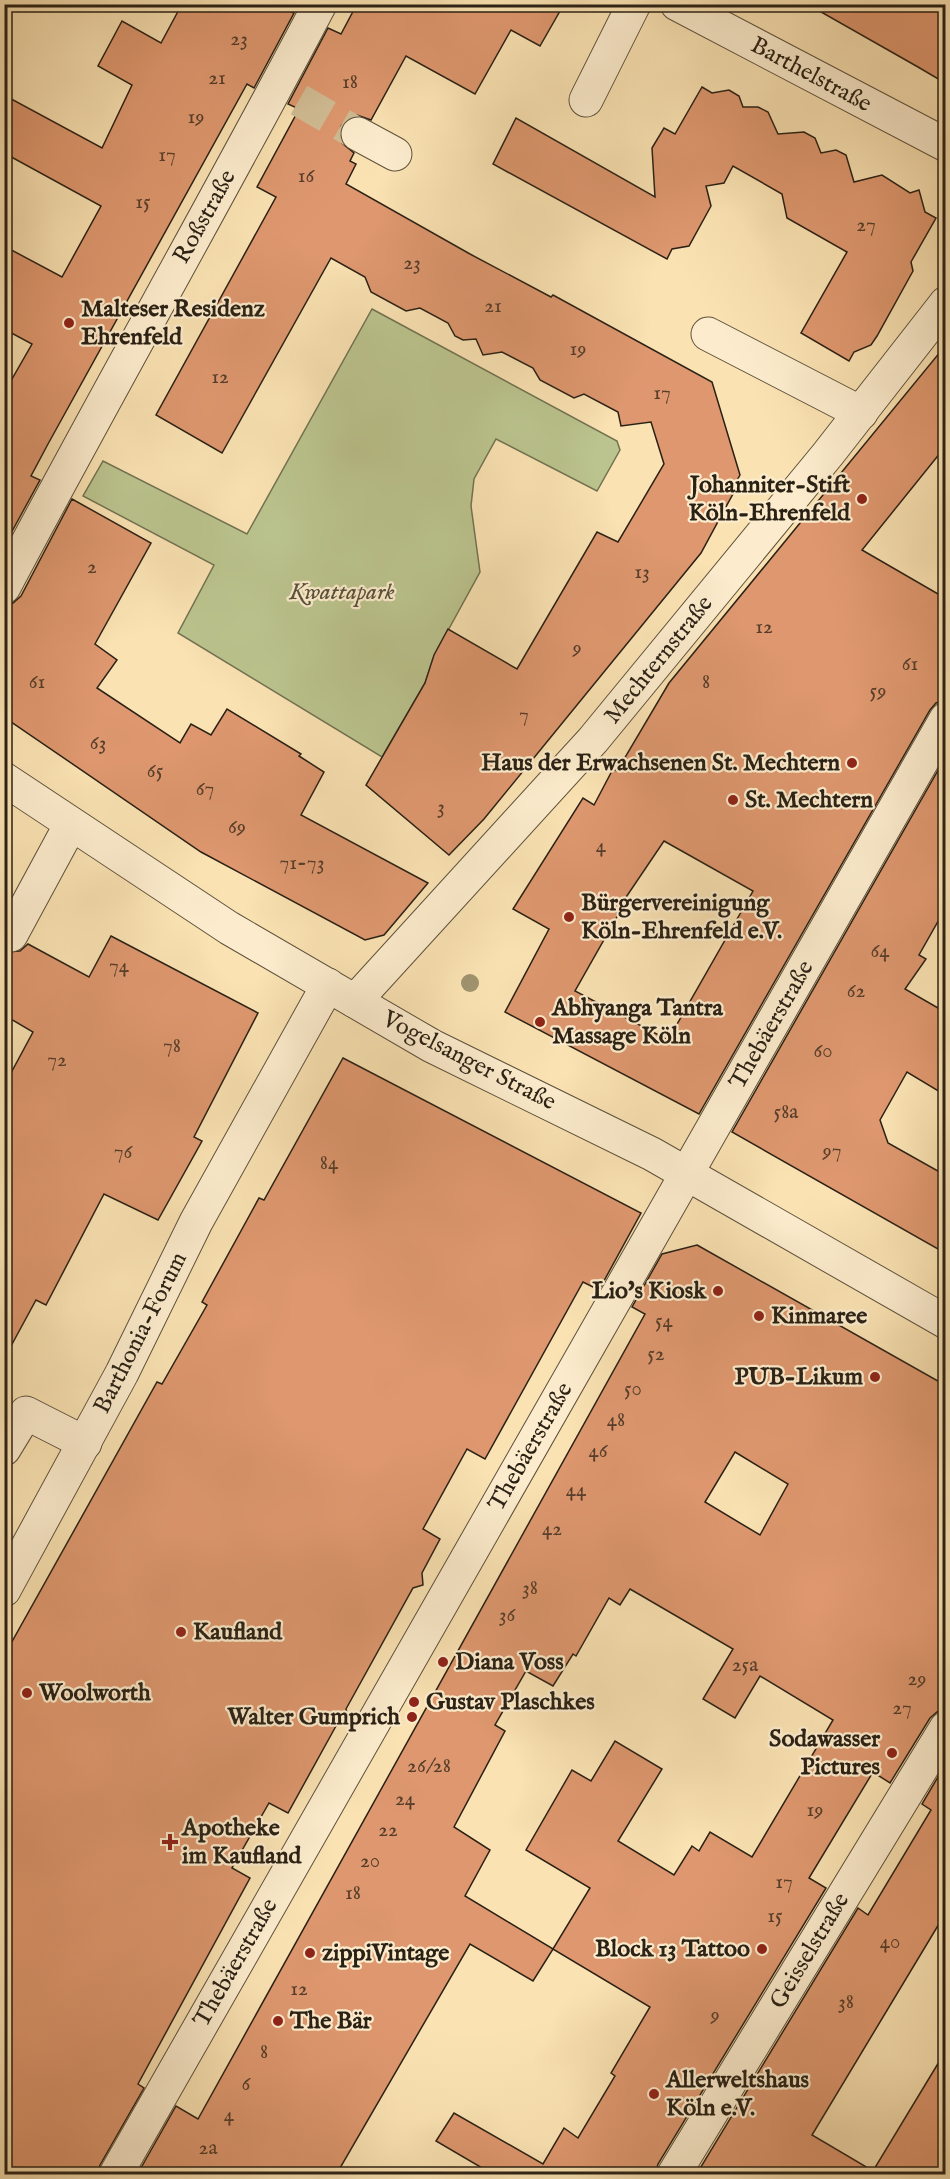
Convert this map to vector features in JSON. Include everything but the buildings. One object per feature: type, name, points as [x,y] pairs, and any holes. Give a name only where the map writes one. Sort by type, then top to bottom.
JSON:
[{"type":"street","name":"Roßstraße","points":[[4,587],[99,407],[287,94],[320,4]]},
{"type":"street","points":[[586,100],[634,4]]},
{"type":"street","name":"Barthelstraße","points":[[677,4],[945,145]]},
{"type":"street","points":[[358,134],[395,153]]},
{"type":"street","name":"Mechternstraße","points":[[196,1222],[341,993],[593,740],[861,413],[945,303]]},
{"type":"street","points":[[708,334],[861,413]]},
{"type":"street","name":"Thebäerstraße","points":[[116,2175],[688,1175],[945,719]]},
{"type":"street","name":"Vogelsanger Straße","points":[[4,779],[229,928],[341,993],[445,1053],[632,1144],[945,1322]]},
{"type":"street","points":[[10,935],[71,824]]},
{"type":"street","name":"Barthonia-Forum","points":[[4,1590],[85,1443],[196,1222]]},
{"type":"street","name":"Barthonia-Forum","points":[[4,1449],[26,1413],[85,1443]]},
{"type":"street","name":"Geisselstraße","points":[[675,2175],[945,1728]]},
{"type":"green space","name":"Kwattapark","points":[[372,309],[617,441],[620,450],[597,491],[496,439],[474,479],[471,506],[480,572],[434,656],[425,683],[382,757],[178,633],[214,565],[83,496],[103,461],[247,534]]},
{"type":"tunnel","points":[[299,100],[358,134]]},
{"type":"place","name":"Malteser Residenz Ehrenfeld","points":[[69,323]]},
{"type":"place","name":"Johanniter-Stift Köln-Ehrenfeld","points":[[862,499]]},
{"type":"place","name":"Haus der Erwachsenen St. Mechtern","points":[[852,763]]},
{"type":"place","name":"St. Mechtern","points":[[733,800]]},
{"type":"place","name":"Bürgervereinigung Köln-Ehrenfeld e.V.","points":[[569,917]]},
{"type":"place","name":"Abhyanga Tantra Massage Köln","points":[[540,1022]]},
{"type":"place","name":"Lio's Kiosk","points":[[718,1291]]},
{"type":"place","name":"Kinmaree","points":[[759,1316]]},
{"type":"place","name":"PUB-Likum","points":[[875,1377]]},
{"type":"place","name":"Kaufland","points":[[181,1632]]},
{"type":"place","name":"Diana Voss","points":[[443,1662]]},
{"type":"place","name":"Woolworth","points":[[27,1693]]},
{"type":"place","name":"Gustav Plaschkes","points":[[414,1702]]},
{"type":"place","name":"Walter Gumprich","points":[[412,1717]]},
{"type":"place","name":"Sodawasser Pictures","points":[[892,1753]]},
{"type":"place","name":"Apotheke im Kaufland","points":[[170,1842]]},
{"type":"place","name":"Block 13 Tattoo","points":[[762,1949]]},
{"type":"place","name":"zippiVintage","points":[[310,1953]]},
{"type":"place","name":"The Bär","points":[[278,2021]]},
{"type":"place","name":"Allerweltshaus Köln e.V.","points":[[654,2094]]}]
